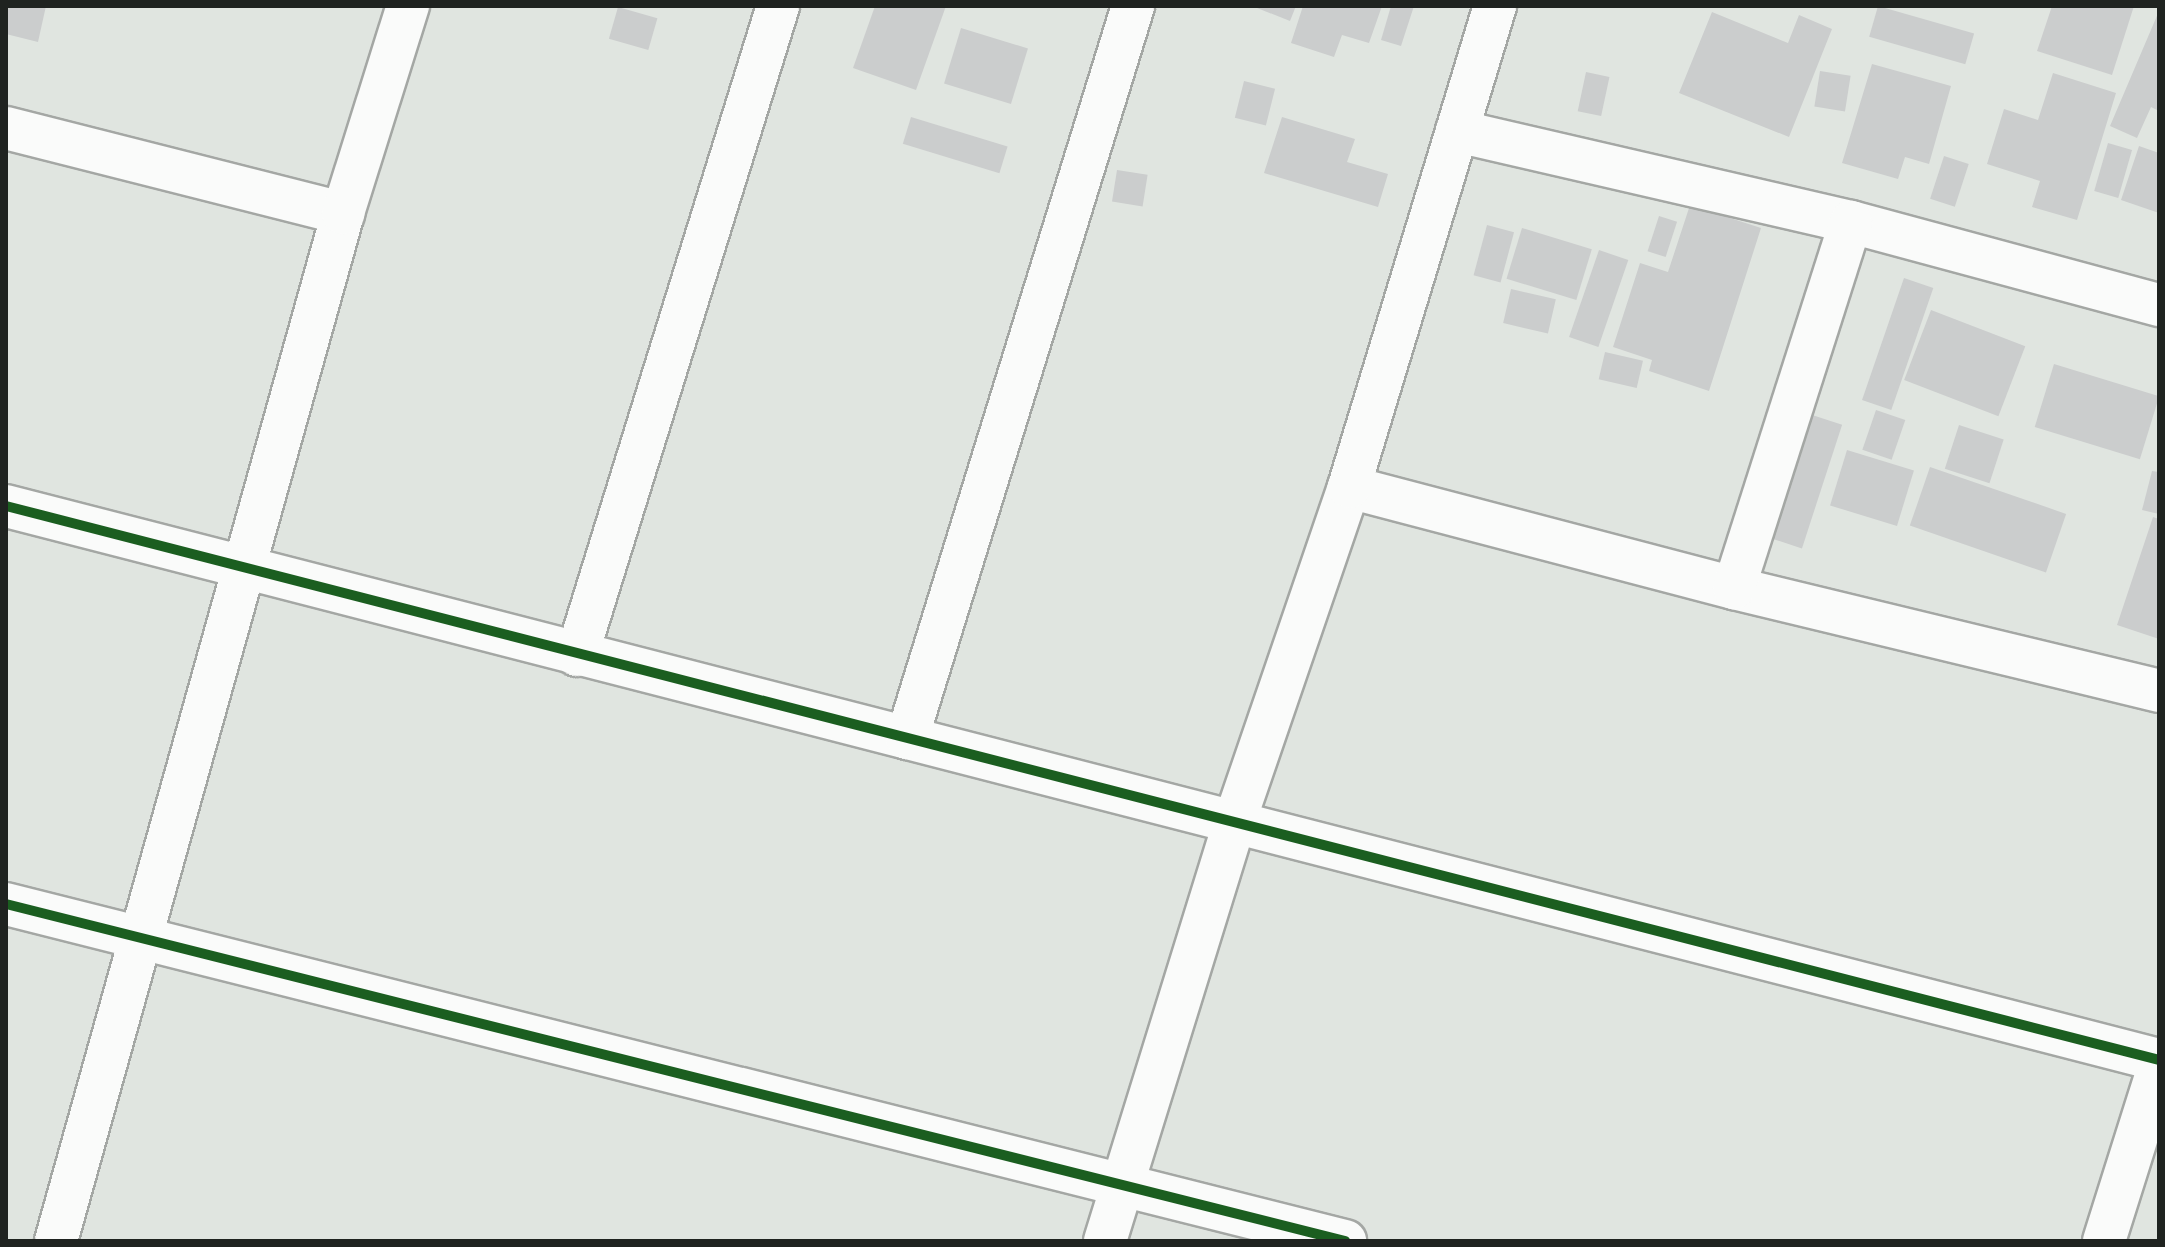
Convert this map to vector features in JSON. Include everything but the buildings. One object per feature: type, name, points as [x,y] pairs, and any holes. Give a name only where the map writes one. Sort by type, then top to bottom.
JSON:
[{"type":"street","points":[[56,1241],[343,213],[408,6]]},
{"type":"street","points":[[577,655],[778,6]]},
{"type":"street","points":[[907,738],[1133,6]]},
{"type":"street","points":[[1105,1241],[1234,823],[1349,487],[1495,6]]},
{"type":"street","points":[[6,128],[343,213]]},
{"type":"street","points":[[1457,131],[1851,222],[2159,305]]},
{"type":"street","points":[[1734,588],[1851,222]]},
{"type":"street","points":[[1349,487],[1734,588],[2159,691]]},
{"type":"street","points":[[6,506],[2159,1060]]},
{"type":"street","points":[[6,904],[139,941],[1345,1241]]},
{"type":"street","points":[[2104,1241],[2159,1067]]},
{"type":"cycle path","points":[[6,506],[2159,1060]]},
{"type":"cycle path","points":[[6,904],[1345,1241]]}]
